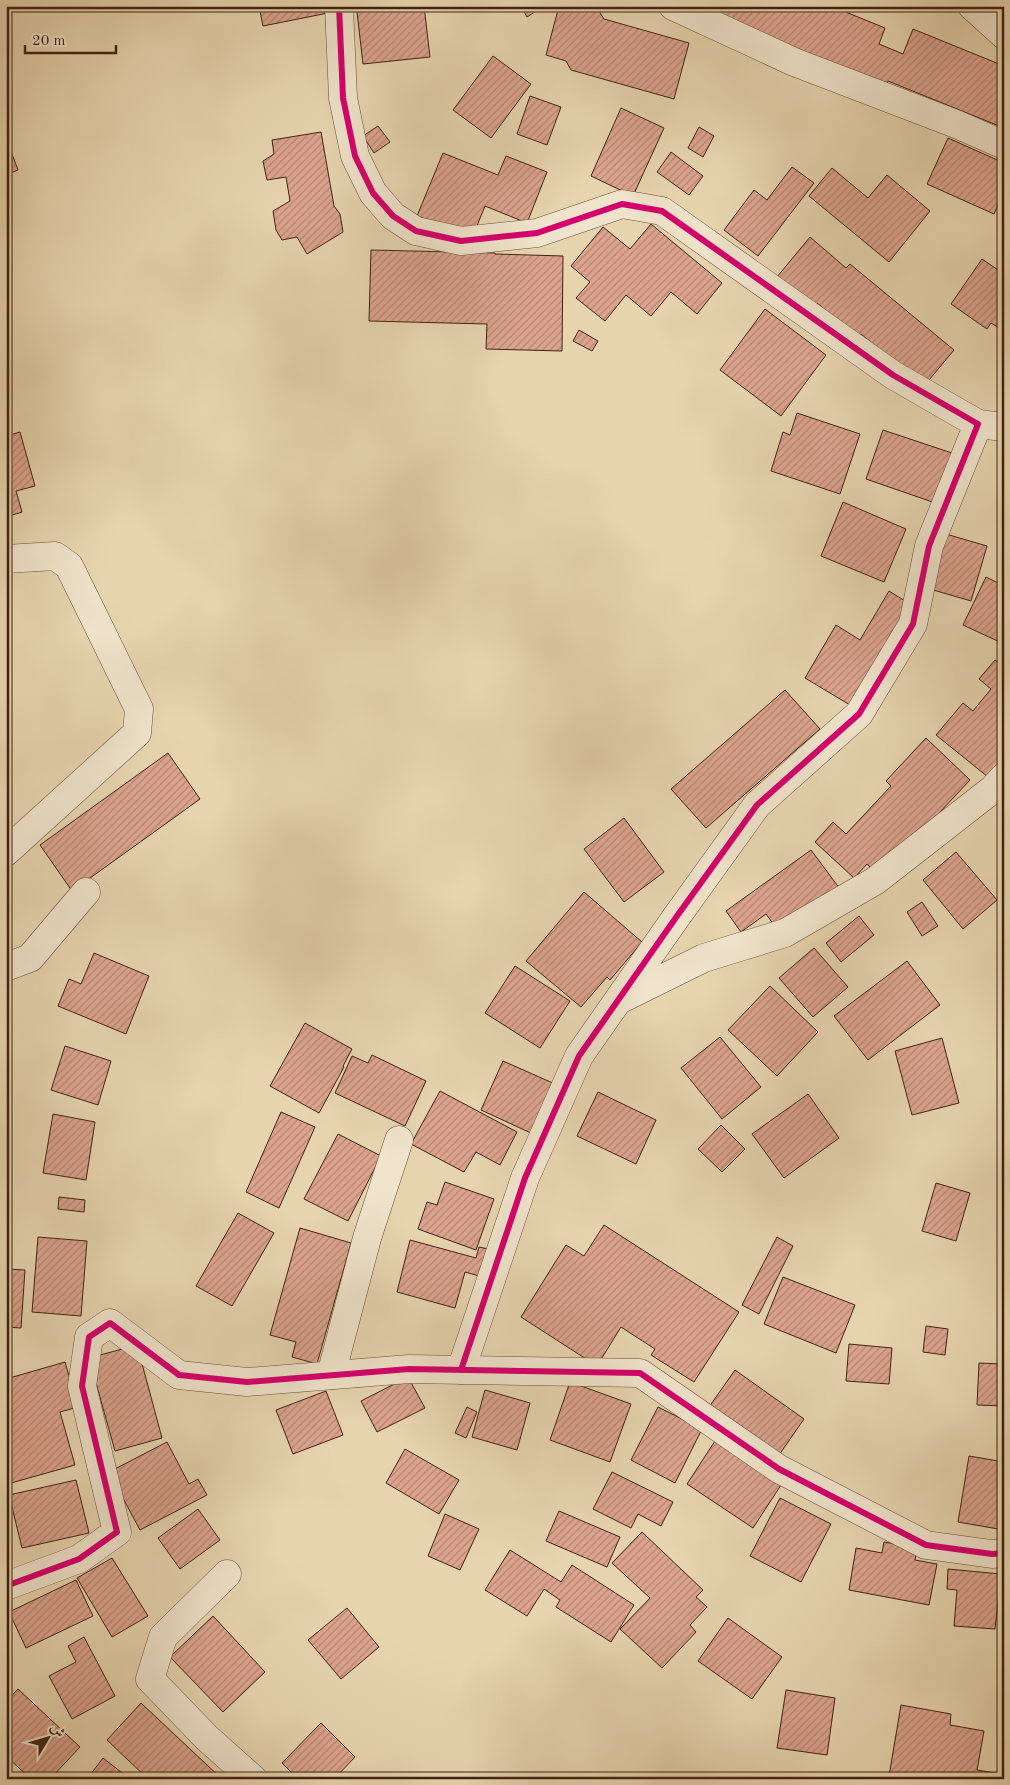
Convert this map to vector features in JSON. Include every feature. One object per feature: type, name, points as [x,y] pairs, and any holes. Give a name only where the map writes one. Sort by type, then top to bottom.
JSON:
[{"type":"street","points":[[339,6],[343,98],[355,156],[373,193],[393,216],[416,231],[461,241],[537,233],[622,204],[662,211],[893,375],[991,425],[929,546],[913,624],[859,714],[757,805],[579,1056],[525,1178],[461,1370]]},
{"type":"street","points":[[673,6],[794,62],[956,124],[1004,145]]},
{"type":"street","points":[[972,6],[1004,35]]},
{"type":"street","points":[[6,559],[55,556],[69,566],[139,709],[137,733],[6,852]]},
{"type":"street","points":[[617,1001],[704,958],[785,933],[875,881],[994,790],[1004,777]]},
{"type":"street","points":[[6,967],[30,958],[86,892]]},
{"type":"street","points":[[331,1375],[367,1238],[399,1140]]},
{"type":"street","points":[[6,1586],[79,1559],[117,1532],[82,1386],[90,1337],[110,1323],[179,1375],[247,1382],[409,1369],[640,1373],[779,1469],[926,1545],[992,1554],[1004,1553]]},
{"type":"street","points":[[228,1574],[163,1637],[150,1679],[208,1738],[253,1779]]},
{"type":"building","points":[[168,6],[217,6],[216,10]]},
{"type":"building","points":[[259,6],[327,6],[328,13],[263,26]]},
{"type":"building","points":[[406,6],[424,6],[430,57],[363,64],[357,12]]},
{"type":"building","points":[[521,6],[544,6],[527,17]]},
{"type":"building","points":[[559,6],[592,6],[597,8],[604,19],[689,43],[674,99],[571,70],[566,61],[546,55]]},
{"type":"building","points":[[700,6],[831,6],[885,28],[879,44],[903,54],[913,29],[1004,66],[1004,128],[888,81],[885,88]]},
{"type":"building","points":[[493,56],[531,84],[491,138],[453,110]]},
{"type":"building","points":[[530,96],[561,107],[547,145],[517,134]]},
{"type":"building","points":[[621,108],[664,128],[633,196],[591,176]]},
{"type":"building","points":[[378,126],[390,142],[374,153],[363,136]]},
{"type":"building","points":[[699,127],[714,136],[703,157],[688,148]]},
{"type":"building","points":[[321,132],[334,206],[340,214],[343,232],[307,254],[297,237],[282,240],[276,230],[273,211],[290,201],[286,177],[267,180],[263,161],[274,154],[272,140]]},
{"type":"building","points":[[6,138],[18,170],[6,175]]},
{"type":"building","points":[[948,138],[1004,163],[1004,192],[994,214],[927,184]]},
{"type":"building","points":[[671,152],[703,176],[689,195],[657,172]]},
{"type":"building","points":[[443,153],[498,175],[506,156],[547,172],[527,223],[485,206],[472,238],[417,216]]},
{"type":"building","points":[[792,167],[814,183],[758,256],[724,230],[754,190],[767,200]]},
{"type":"building","points":[[832,168],[868,198],[887,175],[930,211],[889,262],[809,196]]},
{"type":"building","points":[[651,224],[722,283],[697,314],[671,292],[651,316],[626,295],[605,321],[576,298],[590,282],[571,266],[603,227],[630,249]]},
{"type":"building","points":[[810,237],[846,268],[850,264],[954,350],[924,386],[861,334],[858,338],[817,303],[814,307],[777,277]]},
{"type":"building","points":[[371,250],[563,256],[562,351],[486,349],[487,324],[369,321]]},
{"type":"building","points":[[982,259],[1004,274],[1004,331],[991,323],[987,329],[951,304]]},
{"type":"building","points":[[765,309],[826,355],[781,416],[720,370]]},
{"type":"building","points":[[579,330],[598,341],[592,351],[573,341]]},
{"type":"building","points":[[797,413],[860,434],[840,494],[771,471],[783,432],[790,435]]},
{"type":"building","points":[[883,430],[958,455],[941,505],[866,479]]},
{"type":"building","points":[[20,432],[35,486],[16,491],[22,512],[6,517],[6,436]]},
{"type":"building","points":[[843,502],[906,529],[884,582],[821,556]]},
{"type":"building","points":[[939,532],[987,546],[971,601],[923,587]]},
{"type":"building","points":[[986,577],[1004,586],[1004,644],[963,625]]},
{"type":"building","points":[[889,591],[910,604],[850,705],[805,678],[836,625],[860,640]]},
{"type":"building","points":[[995,660],[1004,667],[1004,758],[988,777],[936,735],[963,703],[973,711],[991,689],[979,679]]},
{"type":"building","points":[[785,690],[820,729],[706,828],[671,789]]},
{"type":"building","points":[[926,738],[970,780],[880,876],[867,864],[854,878],[815,842],[833,822],[846,834],[891,786],[886,781]]},
{"type":"building","points":[[168,753],[200,799],[72,891],[40,845]]},
{"type":"building","points":[[624,818],[664,872],[624,902],[584,849]]},
{"type":"building","points":[[811,850],[840,889],[780,933],[766,914],[741,932],[726,911]]},
{"type":"building","points":[[956,852],[997,900],[963,929],[923,880]]},
{"type":"building","points":[[584,892],[642,942],[610,980],[607,977],[581,1007],[526,961]]},
{"type":"building","points":[[922,902],[938,926],[922,936],[907,912]]},
{"type":"building","points":[[859,916],[874,935],[841,962],[826,943]]},
{"type":"building","points":[[814,948],[848,987],[813,1017],[779,978]]},
{"type":"building","points":[[94,953],[149,976],[126,1034],[58,1006],[69,979],[81,984]]},
{"type":"building","points":[[907,961],[940,1005],[868,1060],[834,1016]]},
{"type":"building","points":[[515,966],[570,1001],[540,1048],[485,1013]]},
{"type":"building","points":[[770,986],[818,1032],[777,1076],[728,1030]]},
{"type":"building","points":[[305,1023],[352,1049],[319,1113],[270,1086]]},
{"type":"building","points":[[720,1037],[761,1087],[722,1119],[681,1068]]},
{"type":"building","points":[[942,1038],[959,1103],[912,1115],[895,1051]]},
{"type":"building","points":[[65,1046],[111,1061],[98,1105],[51,1090]]},
{"type":"building","points":[[372,1055],[426,1081],[405,1126],[335,1093],[352,1056],[368,1063]]},
{"type":"building","points":[[503,1061],[555,1084],[533,1134],[481,1110]]},
{"type":"building","points":[[440,1091],[517,1132],[500,1165],[476,1152],[464,1172],[411,1144]]},
{"type":"building","points":[[598,1092],[656,1120],[636,1164],[577,1136]]},
{"type":"building","points":[[808,1094],[839,1138],[784,1178],[752,1134]]},
{"type":"building","points":[[281,1112],[315,1127],[279,1208],[246,1192]]},
{"type":"building","points":[[53,1114],[95,1122],[86,1180],[43,1173]]},
{"type":"building","points":[[721,1125],[745,1149],[722,1172],[698,1149]]},
{"type":"building","points":[[338,1134],[381,1156],[348,1221],[304,1199]]},
{"type":"building","points":[[445,1182],[494,1199],[476,1250],[418,1229],[427,1202],[437,1205]]},
{"type":"building","points":[[936,1183],[970,1193],[956,1241],[922,1231]]},
{"type":"building","points":[[59,1197],[85,1200],[84,1212],[58,1209]]},
{"type":"building","points":[[238,1213],[274,1233],[232,1306],[196,1286]]},
{"type":"building","points":[[604,1225],[739,1312],[694,1382],[651,1355],[655,1349],[621,1327],[597,1366],[521,1317],[566,1245],[584,1256]]},
{"type":"building","points":[[300,1228],[351,1243],[317,1364],[292,1357],[296,1342],[270,1335]]},
{"type":"building","points":[[38,1237],[87,1241],[81,1316],[32,1312]]},
{"type":"building","points":[[777,1237],[793,1246],[759,1314],[742,1305]]},
{"type":"building","points":[[410,1240],[476,1258],[479,1247],[493,1250],[486,1278],[465,1272],[455,1308],[397,1292]]},
{"type":"building","points":[[6,1269],[25,1270],[21,1328],[6,1327]]},
{"type":"building","points":[[783,1277],[855,1305],[836,1353],[764,1324]]},
{"type":"building","points":[[1003,1309],[1004,1406],[977,1405],[979,1363],[1002,1364]]},
{"type":"building","points":[[926,1326],[948,1329],[945,1355],[923,1352]]},
{"type":"building","points":[[849,1344],[892,1348],[889,1384],[846,1381]]},
{"type":"building","points":[[137,1345],[162,1438],[115,1451],[89,1358]]},
{"type":"building","points":[[65,1362],[78,1407],[60,1412],[75,1465],[11,1483],[6,1467],[6,1427],[8,1426],[6,1419],[6,1379]]},
{"type":"building","points":[[735,1370],[804,1419],[779,1455],[709,1407]]},
{"type":"building","points":[[408,1377],[425,1408],[377,1432],[361,1401]]},
{"type":"building","points":[[570,1382],[631,1404],[610,1462],[550,1440]]},
{"type":"building","points":[[485,1390],[530,1403],[517,1450],[472,1437]]},
{"type":"building","points":[[326,1391],[343,1435],[293,1454],[276,1410]]},
{"type":"building","points":[[467,1407],[477,1412],[466,1438],[455,1433]]},
{"type":"building","points":[[658,1407],[702,1429],[675,1483],[631,1460]]},
{"type":"building","points":[[715,1441],[781,1485],[753,1528],[687,1484]]},
{"type":"building","points":[[167,1442],[189,1484],[198,1479],[207,1495],[140,1530],[109,1472]]},
{"type":"building","points":[[405,1449],[459,1480],[439,1514],[386,1483]]},
{"type":"building","points":[[969,1456],[1004,1462],[1004,1530],[958,1522]]},
{"type":"building","points":[[612,1472],[673,1502],[661,1526],[638,1514],[631,1528],[593,1509]]},
{"type":"building","points":[[76,1480],[89,1533],[22,1548],[9,1495]]},
{"type":"building","points":[[780,1498],[831,1524],[801,1582],[750,1556]]},
{"type":"building","points":[[198,1509],[220,1540],[180,1569],[158,1538]]},
{"type":"building","points":[[559,1511],[620,1537],[607,1567],[546,1541]]},
{"type":"building","points":[[445,1514],[479,1529],[460,1570],[428,1556]]},
{"type":"building","points":[[642,1532],[703,1590],[696,1597],[707,1607],[690,1625],[696,1632],[662,1668],[620,1629],[650,1598],[612,1563]]},
{"type":"building","points":[[884,1542],[917,1548],[915,1560],[937,1564],[929,1605],[849,1590],[856,1548],[882,1553]]},
{"type":"building","points":[[510,1550],[561,1582],[572,1565],[634,1605],[611,1642],[556,1607],[560,1600],[544,1589],[527,1616],[485,1590]]},
{"type":"building","points":[[112,1558],[148,1616],[112,1637],[77,1578]]},
{"type":"building","points":[[948,1569],[1001,1574],[995,1629],[954,1626],[957,1590],[947,1589]]},
{"type":"building","points":[[76,1580],[93,1616],[26,1648],[9,1612]]},
{"type":"building","points":[[1000,1600],[1004,1601],[1004,1615],[997,1613]]},
{"type":"building","points":[[347,1608],[379,1647],[341,1679],[308,1640]]},
{"type":"building","points":[[213,1616],[265,1672],[223,1712],[170,1657]]},
{"type":"building","points":[[728,1618],[782,1657],[752,1699],[698,1661]]},
{"type":"building","points":[[84,1637],[115,1696],[72,1719],[49,1676],[76,1662],[68,1646]]},
{"type":"building","points":[[18,1689],[80,1747],[50,1779],[31,1779],[6,1756],[6,1702]]},
{"type":"building","points":[[786,1690],[835,1698],[827,1755],[777,1748]]},
{"type":"building","points":[[141,1703],[222,1779],[148,1779],[107,1740]]},
{"type":"building","points":[[901,1705],[951,1714],[950,1725],[984,1731],[977,1770],[1002,1774],[1002,1779],[904,1779],[889,1776]]},
{"type":"building","points":[[321,1723],[355,1757],[334,1779],[298,1779],[282,1763]]},
{"type":"building","points":[[103,1758],[130,1779],[87,1779]]},
{"type":"cycle path","points":[[339,6],[343,98],[355,156],[373,193],[393,216],[416,231],[461,241],[537,233],[622,204],[662,211],[893,375],[978,424],[929,546],[913,624],[859,714],[757,805],[579,1056],[525,1178],[461,1370]]},
{"type":"cycle path","points":[[6,1586],[79,1559],[117,1532],[82,1386],[89,1337],[110,1323],[179,1375],[247,1382],[409,1369],[640,1373],[779,1469],[926,1545],[992,1554],[1004,1553]]}]
